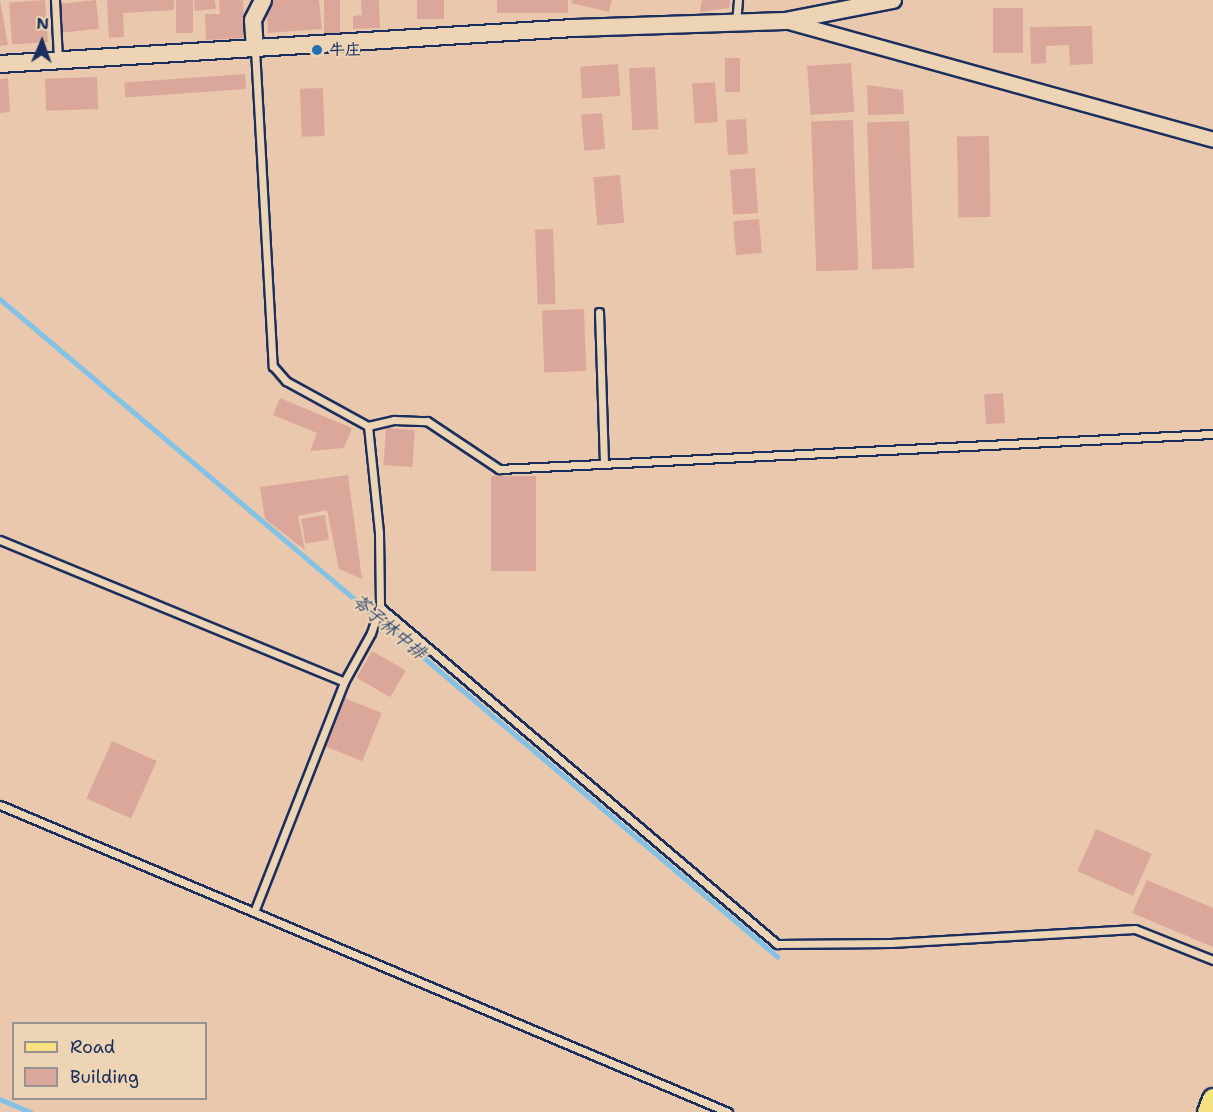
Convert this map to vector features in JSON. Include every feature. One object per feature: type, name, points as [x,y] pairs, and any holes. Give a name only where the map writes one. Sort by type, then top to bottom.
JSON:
[{"type":"main road","points":[[1208,1112],[1213,1100]]},
{"type":"street","points":[[0,64],[574,28],[784,21],[893,0]]},
{"type":"street","points":[[255,49],[253,20],[259,4]]},
{"type":"street","points":[[784,21],[1213,140]]},
{"type":"lane","points":[[55,0],[58,62]]},
{"type":"lane","points":[[736,23],[738,0]]},
{"type":"lane","points":[[255,49],[273,366],[286,381],[368,426],[394,420],[428,421],[499,469],[1213,434]]},
{"type":"lane","points":[[599,312],[604,464]]},
{"type":"lane","points":[[254,912],[344,682],[371,633],[379,610],[379,533],[368,426]]},
{"type":"lane","points":[[0,540],[344,682]]},
{"type":"lane","points":[[379,610],[777,944],[891,943],[1135,929],[1213,960]]},
{"type":"lane","points":[[0,805],[728,1112]]},
{"type":"building","points":[[0,0],[8,45],[0,46]]},
{"type":"building","points":[[45,0],[48,42],[12,44],[9,3]]},
{"type":"building","points":[[96,0],[99,29],[63,33],[60,4]]},
{"type":"building","points":[[107,0],[174,0],[174,10],[123,13],[124,37],[109,38]]},
{"type":"building","points":[[176,0],[193,0],[193,33],[176,33]]},
{"type":"building","points":[[194,0],[215,0],[216,9],[195,11]]},
{"type":"building","points":[[219,0],[243,0],[245,38],[206,40],[205,14],[220,14]]},
{"type":"building","points":[[272,0],[319,0],[322,29],[268,33],[267,9]]},
{"type":"building","points":[[324,0],[340,0],[340,37],[324,37]]},
{"type":"building","points":[[361,0],[379,0],[380,28],[353,29],[353,16],[362,15]]},
{"type":"building","points":[[417,0],[444,0],[444,19],[417,19]]},
{"type":"building","points":[[497,0],[568,0],[568,13],[497,13]]},
{"type":"building","points":[[572,0],[612,0],[609,12],[571,3]]},
{"type":"building","points":[[702,0],[730,0],[729,8],[700,12]]},
{"type":"building","points":[[993,8],[1023,8],[1023,53],[993,53]]},
{"type":"building","points":[[1092,26],[1093,64],[1070,65],[1069,45],[1046,46],[1046,63],[1031,64],[1030,27]]},
{"type":"building","points":[[725,58],[740,58],[740,92],[725,92]]},
{"type":"building","points":[[851,63],[854,112],[811,115],[807,66]]},
{"type":"building","points":[[618,64],[620,96],[582,99],[580,67]]},
{"type":"building","points":[[655,67],[658,129],[632,130],[629,68]]},
{"type":"building","points":[[245,74],[246,89],[125,97],[124,82]]},
{"type":"building","points":[[97,77],[98,109],[46,111],[45,79]]},
{"type":"building","points":[[8,78],[10,112],[0,113],[0,79]]},
{"type":"building","points":[[715,82],[718,122],[695,124],[692,84]]},
{"type":"building","points":[[867,85],[903,90],[904,114],[868,115]]},
{"type":"building","points":[[323,88],[325,136],[302,137],[300,89]]},
{"type":"building","points":[[602,113],[605,149],[584,151],[581,115]]},
{"type":"building","points":[[746,119],[748,154],[728,155],[726,120]]},
{"type":"building","points":[[853,120],[858,270],[816,271],[811,121]]},
{"type":"building","points":[[909,121],[914,268],[872,269],[867,122]]},
{"type":"building","points":[[989,136],[990,217],[958,218],[957,137]]},
{"type":"building","points":[[755,168],[758,213],[733,215],[730,170]]},
{"type":"building","points":[[620,175],[624,223],[597,225],[593,177]]},
{"type":"building","points":[[759,219],[762,253],[736,255],[733,221]]},
{"type":"building","points":[[553,229],[556,304],[538,305],[535,230]]},
{"type":"building","points":[[584,309],[586,371],[544,372],[542,310]]},
{"type":"building","points":[[1003,393],[1005,423],[986,424],[984,394]]},
{"type":"building","points":[[280,398],[352,428],[344,448],[310,451],[317,433],[273,415]]},
{"type":"building","points":[[386,428],[415,430],[412,467],[383,465]]},
{"type":"building","points":[[348,475],[362,579],[339,569],[327,510],[298,516],[305,550],[265,519],[260,487]]},
{"type":"building","points":[[491,476],[536,476],[536,571],[491,571]]},
{"type":"building","points":[[325,515],[329,540],[305,543],[301,519]]},
{"type":"building","points":[[372,651],[406,670],[390,697],[356,678]]},
{"type":"building","points":[[342,697],[382,713],[362,761],[323,745]]},
{"type":"building","points":[[112,741],[157,761],[131,818],[86,799]]},
{"type":"building","points":[[1096,829],[1152,854],[1133,896],[1077,871]]},
{"type":"building","points":[[1147,880],[1213,908],[1213,947],[1132,913]]},
{"type":"waterway","name":"苓子林中排","points":[[0,299],[777,956]]},
{"type":"waterway","points":[[0,1099],[30,1112]]},
{"type":"place","name":"牛庄","points":[[317,50]]}]
